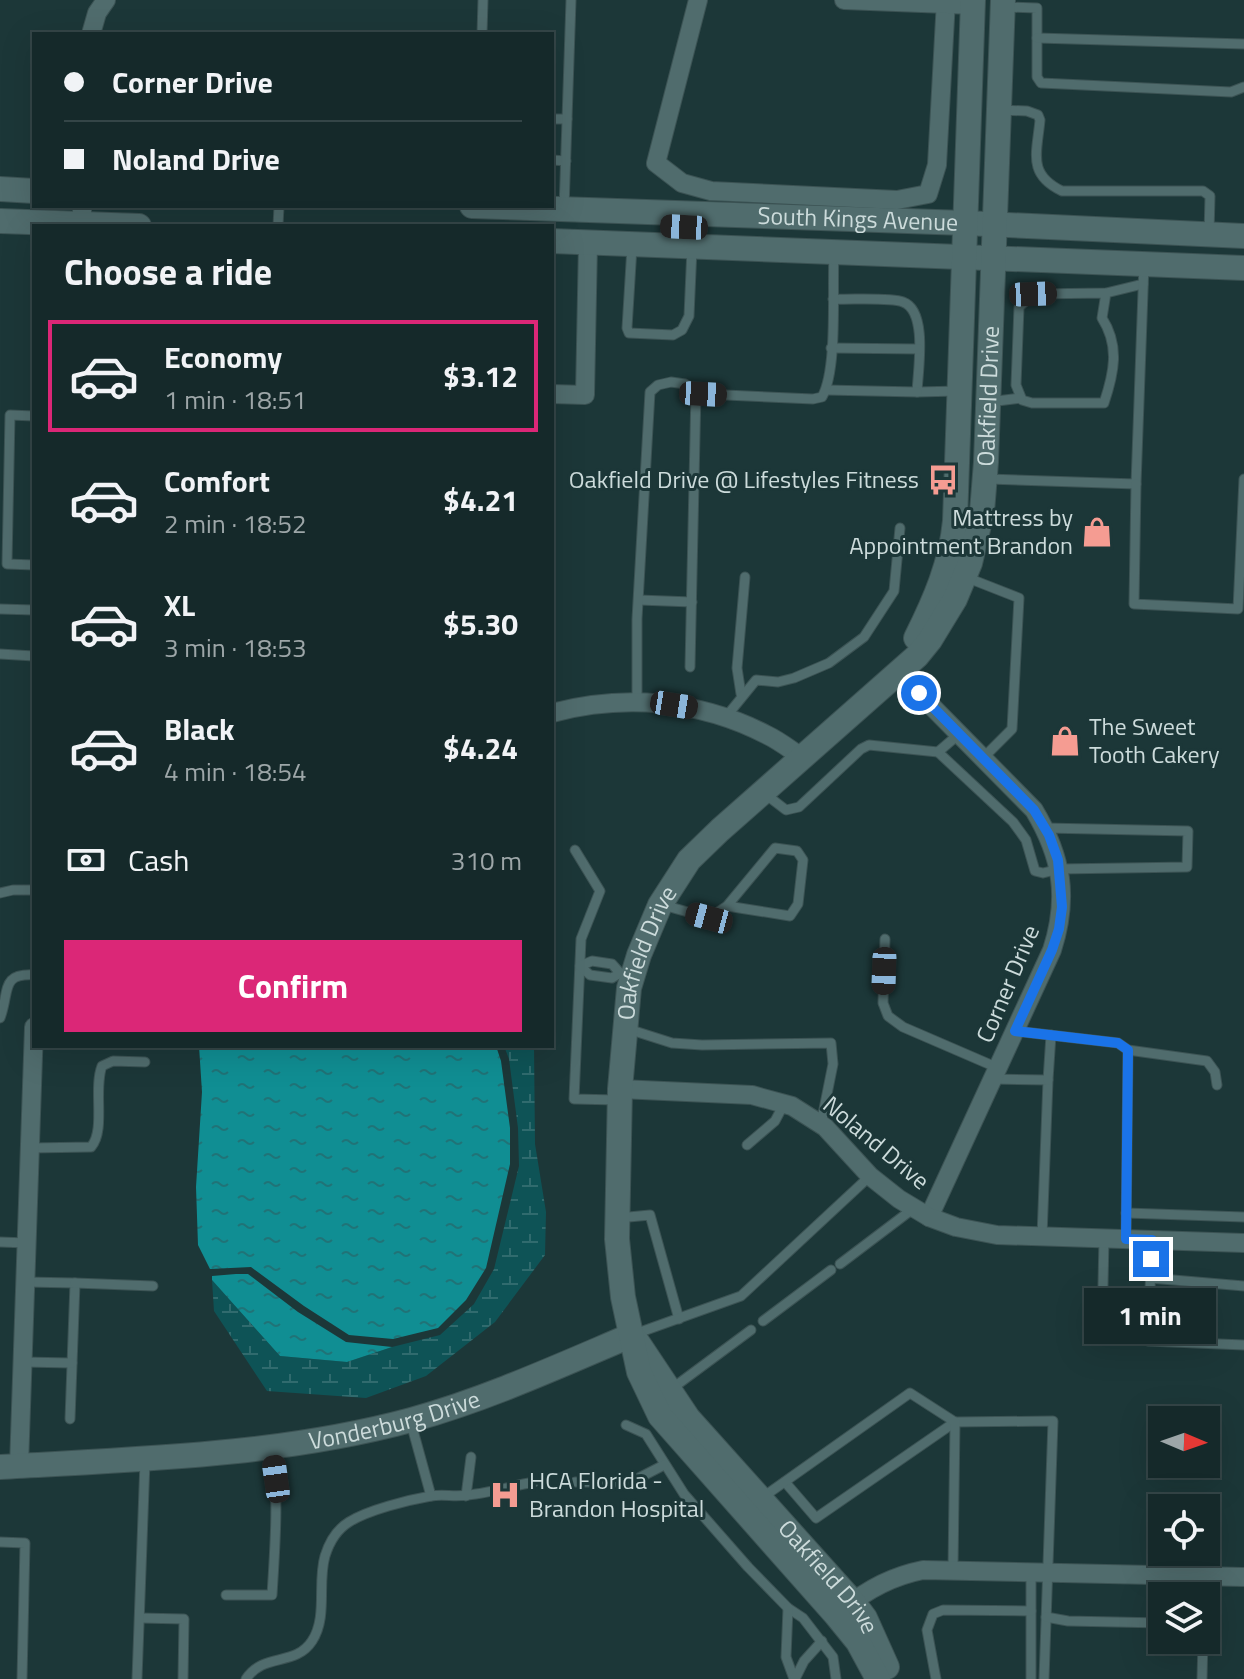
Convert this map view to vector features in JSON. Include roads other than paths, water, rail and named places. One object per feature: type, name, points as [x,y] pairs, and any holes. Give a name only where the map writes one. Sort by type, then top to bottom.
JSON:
[{"type":"street","points":[[92,32],[97,13],[106,0]]},
{"type":"street","points":[[698,0],[656,163],[682,183],[711,191],[897,200],[928,194],[937,165],[946,2]]},
{"type":"street","points":[[844,0],[973,2]]},
{"type":"street","name":"Oakfield Drive","points":[[899,673],[936,597],[951,550],[955,521],[973,2]]},
{"type":"street","name":"Oakfield Drive","points":[[891,1679],[874,1635],[844,1609],[754,1507],[660,1416],[639,1372],[619,1269],[617,1218],[626,975],[639,955],[660,905],[689,860],[899,673],[930,640],[964,576],[979,528],[985,479],[1002,3]]},
{"type":"street","points":[[0,189],[32,191]]},
{"type":"street","name":"South Kings Avenue","points":[[533,208],[1244,236]]},
{"type":"street","points":[[0,221],[82,215],[129,224]]},
{"type":"street","points":[[632,244],[646,230],[663,226],[730,227],[847,219]]},
{"type":"street","name":"South Kings Avenue","points":[[554,241],[994,258],[1144,274],[1244,268]]},
{"type":"street","points":[[554,394],[585,395],[588,243]]},
{"type":"street","name":"Corner Drive","points":[[899,673],[1034,810],[1058,860],[1062,907],[1052,950],[1015,1031],[922,1212]]},
{"type":"street","points":[[554,712],[582,705],[637,702],[691,708],[768,735],[803,758]]},
{"type":"street","points":[[10,1467],[23,1362],[33,1048]]},
{"type":"street","name":"Noland Drive","points":[[620,1095],[752,1095],[785,1104],[821,1124],[870,1176],[922,1212],[956,1227],[997,1235],[1244,1243]]},
{"type":"street","name":"Oakfield Drive","points":[[632,1335],[754,1507]]},
{"type":"street","name":"Vonderburg Drive","points":[[10,1467],[272,1447],[330,1438],[411,1420],[494,1394],[632,1335]]},
{"type":"street","points":[[844,1609],[871,1588],[923,1570],[1244,1577]]},
{"type":"street","name":"Oakfield Drive","points":[[844,1609],[878,1679]]},
{"type":"lane","points":[[482,32],[483,0]]},
{"type":"lane","points":[[564,209],[571,0]]},
{"type":"lane","points":[[1002,3],[1037,8],[1037,77],[1041,83],[1231,92],[1244,87]]},
{"type":"lane","points":[[1037,38],[1244,44]]},
{"type":"lane","points":[[999,110],[1027,111],[1038,115],[1036,166],[1045,183],[1062,191],[1203,191],[1210,196],[1211,203],[1209,234]]},
{"type":"lane","points":[[554,119],[567,119]]},
{"type":"lane","points":[[554,160],[566,161]]},
{"type":"lane","points":[[632,244],[627,328],[634,334],[673,335],[686,325],[692,247]]},
{"type":"lane","points":[[637,702],[650,392],[658,385],[671,382],[685,384],[703,394],[822,397],[826,390],[831,348],[834,252]]},
{"type":"lane","points":[[1021,398],[1016,385],[1019,307],[1033,294],[1106,293],[1144,274],[1134,604],[1238,609],[1244,479]]},
{"type":"lane","points":[[988,402],[1021,398],[1032,403],[1104,403],[1116,352],[1112,333],[1102,318],[1106,293]]},
{"type":"lane","points":[[833,299],[903,302],[913,309],[920,323],[917,392]]},
{"type":"lane","points":[[831,348],[919,349]]},
{"type":"lane","points":[[690,667],[696,390]]},
{"type":"lane","points":[[826,390],[959,391]]},
{"type":"lane","points":[[32,416],[5,415],[3,564],[32,565]]},
{"type":"lane","points":[[985,479],[1136,484]]},
{"type":"lane","points":[[725,718],[741,694],[756,680],[778,682],[794,678],[829,663],[864,637],[894,591],[900,528]]},
{"type":"lane","points":[[964,576],[1019,598],[1012,729],[983,758]]},
{"type":"lane","points":[[741,694],[737,668],[745,577]]},
{"type":"lane","points":[[639,600],[692,602]]},
{"type":"lane","points":[[0,609],[32,610]]},
{"type":"lane","points":[[0,654],[32,656]]},
{"type":"lane","points":[[938,752],[959,734]]},
{"type":"lane","points":[[763,792],[786,810],[799,807],[869,745],[938,752],[1013,822],[1026,840],[1035,871],[1187,867],[1188,831],[1045,828]]},
{"type":"lane","points":[[660,905],[709,918],[727,906],[775,848],[797,851],[803,860],[798,904],[790,916],[727,906]]},
{"type":"lane","points":[[575,850],[600,891],[581,939],[574,1099],[620,1095]]},
{"type":"lane","points":[[0,885],[13,890]]},
{"type":"lane","points":[[0,893],[32,890]]},
{"type":"lane","points":[[885,939],[883,1003],[888,1016],[903,1027],[995,1073],[1048,1080]]},
{"type":"lane","points":[[580,966],[592,961],[612,964],[626,975]]},
{"type":"lane","points":[[0,1018],[9,979],[17,974],[32,975]]},
{"type":"lane","points":[[625,1028],[672,1043],[831,1043],[833,1064],[821,1124]]},
{"type":"lane","points":[[1015,1031],[1118,1043],[1128,1050],[1207,1061],[1215,1072],[1217,1085]]},
{"type":"lane","points":[[1042,1236],[1051,1035]]},
{"type":"lane","points":[[1126,1239],[1128,1050]]},
{"type":"lane","points":[[30,1148],[91,1147],[97,1135],[98,1083],[102,1066],[113,1061],[145,1062]]},
{"type":"lane","points":[[747,1145],[775,1121],[785,1104]]},
{"type":"lane","points":[[632,1335],[741,1296],[870,1176]]},
{"type":"lane","points":[[763,1321],[836,1267],[922,1212]]},
{"type":"lane","points":[[1126,1213],[1244,1217]]},
{"type":"lane","points":[[617,1218],[650,1215],[679,1319]]},
{"type":"lane","points":[[1102,1332],[1104,1238]]},
{"type":"lane","points":[[1152,1240],[1148,1341],[1244,1345]]},
{"type":"lane","points":[[0,1242],[27,1243]]},
{"type":"lane","points":[[1150,1278],[1238,1288]]},
{"type":"lane","points":[[26,1282],[153,1286]]},
{"type":"lane","points":[[70,1419],[75,1283]]},
{"type":"lane","points":[[669,1391],[751,1330]]},
{"type":"lane","points":[[23,1362],[72,1363]]},
{"type":"lane","points":[[754,1507],[910,1393],[955,1422],[1053,1421],[1040,1573],[1031,1611],[1031,1679]]},
{"type":"lane","points":[[411,1420],[431,1496]]},
{"type":"lane","points":[[785,1482],[816,1518],[955,1422]]},
{"type":"lane","points":[[953,1569],[955,1422]]},
{"type":"lane","points":[[626,1425],[646,1434],[684,1494],[788,1608],[803,1618],[833,1657],[836,1679]]},
{"type":"lane","points":[[226,1595],[272,1595],[276,1479],[272,1447]]},
{"type":"lane","points":[[466,1496],[471,1457]]},
{"type":"lane","points":[[137,1679],[145,1458]]},
{"type":"lane","points":[[575,1482],[631,1482],[664,1465]]},
{"type":"lane","points":[[246,1679],[254,1667],[294,1656],[306,1649],[315,1637],[320,1620],[324,1560],[333,1536],[348,1522],[431,1496],[466,1496],[534,1482]]},
{"type":"lane","points":[[0,1542],[25,1543],[22,1679]]},
{"type":"lane","points":[[1040,1573],[1046,1617],[1044,1679]]},
{"type":"lane","points":[[1205,1576],[1205,1582]]},
{"type":"lane","points":[[788,1608],[786,1657],[794,1679]]},
{"type":"lane","points":[[936,1679],[927,1630],[933,1614],[943,1610],[1031,1611]]},
{"type":"lane","points":[[1046,1617],[1068,1621],[1148,1623]]},
{"type":"lane","points":[[140,1618],[184,1619],[183,1679]]},
{"type":"lane","points":[[794,1679],[804,1661],[822,1641]]},
{"type":"lane","points":[[1202,1679],[1203,1654]]},
{"type":"water","points":[[199,1048],[497,1048],[510,1128],[510,1164],[486,1268],[466,1300],[438,1328],[393,1339],[349,1335],[251,1267],[210,1269],[198,1245],[196,1187],[202,1092]]},
{"type":"water","points":[[248,1274],[298,1312],[346,1342],[392,1347],[347,1362],[280,1356],[212,1280],[212,1276]]},
{"type":"place","name":"Oakfield Drive @ Lifestyles Fitness","points":[[943,480]]},
{"type":"place","name":"Mattress by Appointment Brandon","points":[[1097,532]]},
{"type":"place","name":"The Sweet Tooth Cakery","points":[[1065,741]]},
{"type":"place","name":"HCA Florida - Brandon Hospital","points":[[505,1495]]}]
